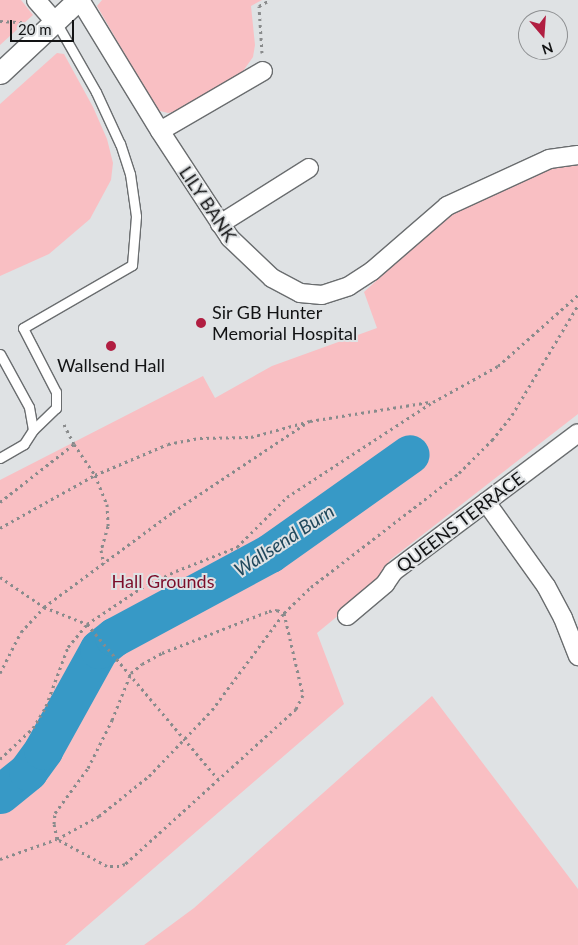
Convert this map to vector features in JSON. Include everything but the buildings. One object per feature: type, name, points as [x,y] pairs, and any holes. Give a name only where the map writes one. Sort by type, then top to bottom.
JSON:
[{"type":"street","points":[[36,0],[55,22]]},
{"type":"street","points":[[0,74],[79,0]]},
{"type":"street","name":"LILY BANK","points":[[79,0],[160,131],[237,247],[281,284],[300,293],[322,295],[349,286],[362,278],[447,206],[549,159],[578,154]]},
{"type":"street","points":[[160,131],[263,71]]},
{"type":"street","points":[[220,224],[309,168]]},
{"type":"street","name":"QUEENS TERRACE","points":[[347,616],[385,584],[393,572],[578,433]]},
{"type":"street","points":[[486,502],[546,586],[563,618],[578,656]]},
{"type":"lane","points":[[0,458],[24,444],[33,430],[56,408],[56,392],[23,328],[132,265],[136,216],[130,174],[120,144],[96,92],[55,22]]},
{"type":"lane","points":[[0,354],[29,407],[33,430]]},
{"type":"path","points":[[263,71],[259,6],[270,0]]},
{"type":"path","points":[[0,759],[33,728],[46,706],[68,647],[87,624],[141,588],[176,571],[237,547],[288,497],[433,402],[498,366],[578,295]]},
{"type":"path","points":[[0,859],[57,839],[99,816],[127,795],[212,710],[284,613],[311,587],[452,479],[477,456],[512,414],[578,305]]},
{"type":"path","points":[[0,528],[95,475],[168,444],[200,438],[251,437],[310,421],[433,402]]},
{"type":"path","points":[[56,408],[74,444],[95,475],[107,504],[109,514],[108,526],[101,550],[104,564]]},
{"type":"path","points":[[0,673],[21,632],[44,607],[173,512],[310,421]]},
{"type":"path","points":[[0,502],[74,444]]},
{"type":"path","points":[[0,577],[44,607],[87,624],[131,673],[218,779]]},
{"type":"path","points":[[57,839],[54,824],[55,813],[88,768],[112,720],[131,673],[142,664],[162,653],[260,614],[277,610],[284,613]]},
{"type":"path","points":[[57,839],[107,866],[125,864],[296,709],[302,700],[284,613]]},
{"type":"green space","points":[[0,0],[21,0],[33,15],[0,45]]},
{"type":"green space","points":[[102,0],[262,0],[251,6],[255,45],[253,57],[241,74],[177,111],[168,113],[160,111],[154,105],[97,6]]},
{"type":"green space","points":[[57,53],[64,54],[93,107],[107,139],[113,163],[111,180],[90,219],[49,254],[0,276],[0,104]]},
{"type":"green space","name":"Hall Grounds","points":[[578,164],[578,414],[390,560],[379,582],[317,633],[344,704],[65,945],[0,945],[0,480],[203,376],[215,398],[272,366],[377,328],[364,292],[447,216],[553,166]]},
{"type":"green space","points":[[432,696],[578,889],[578,945],[144,945],[194,908]]},
{"type":"waterway","name":"Wallsend Burn","points":[[0,794],[28,771],[43,750],[99,649],[114,637],[270,553],[410,454]]},
{"type":"place","name":"Sir GB Hunter Memorial Hospital","points":[[201,323]]},
{"type":"place","name":"Wallsend Hall","points":[[111,346]]}]
